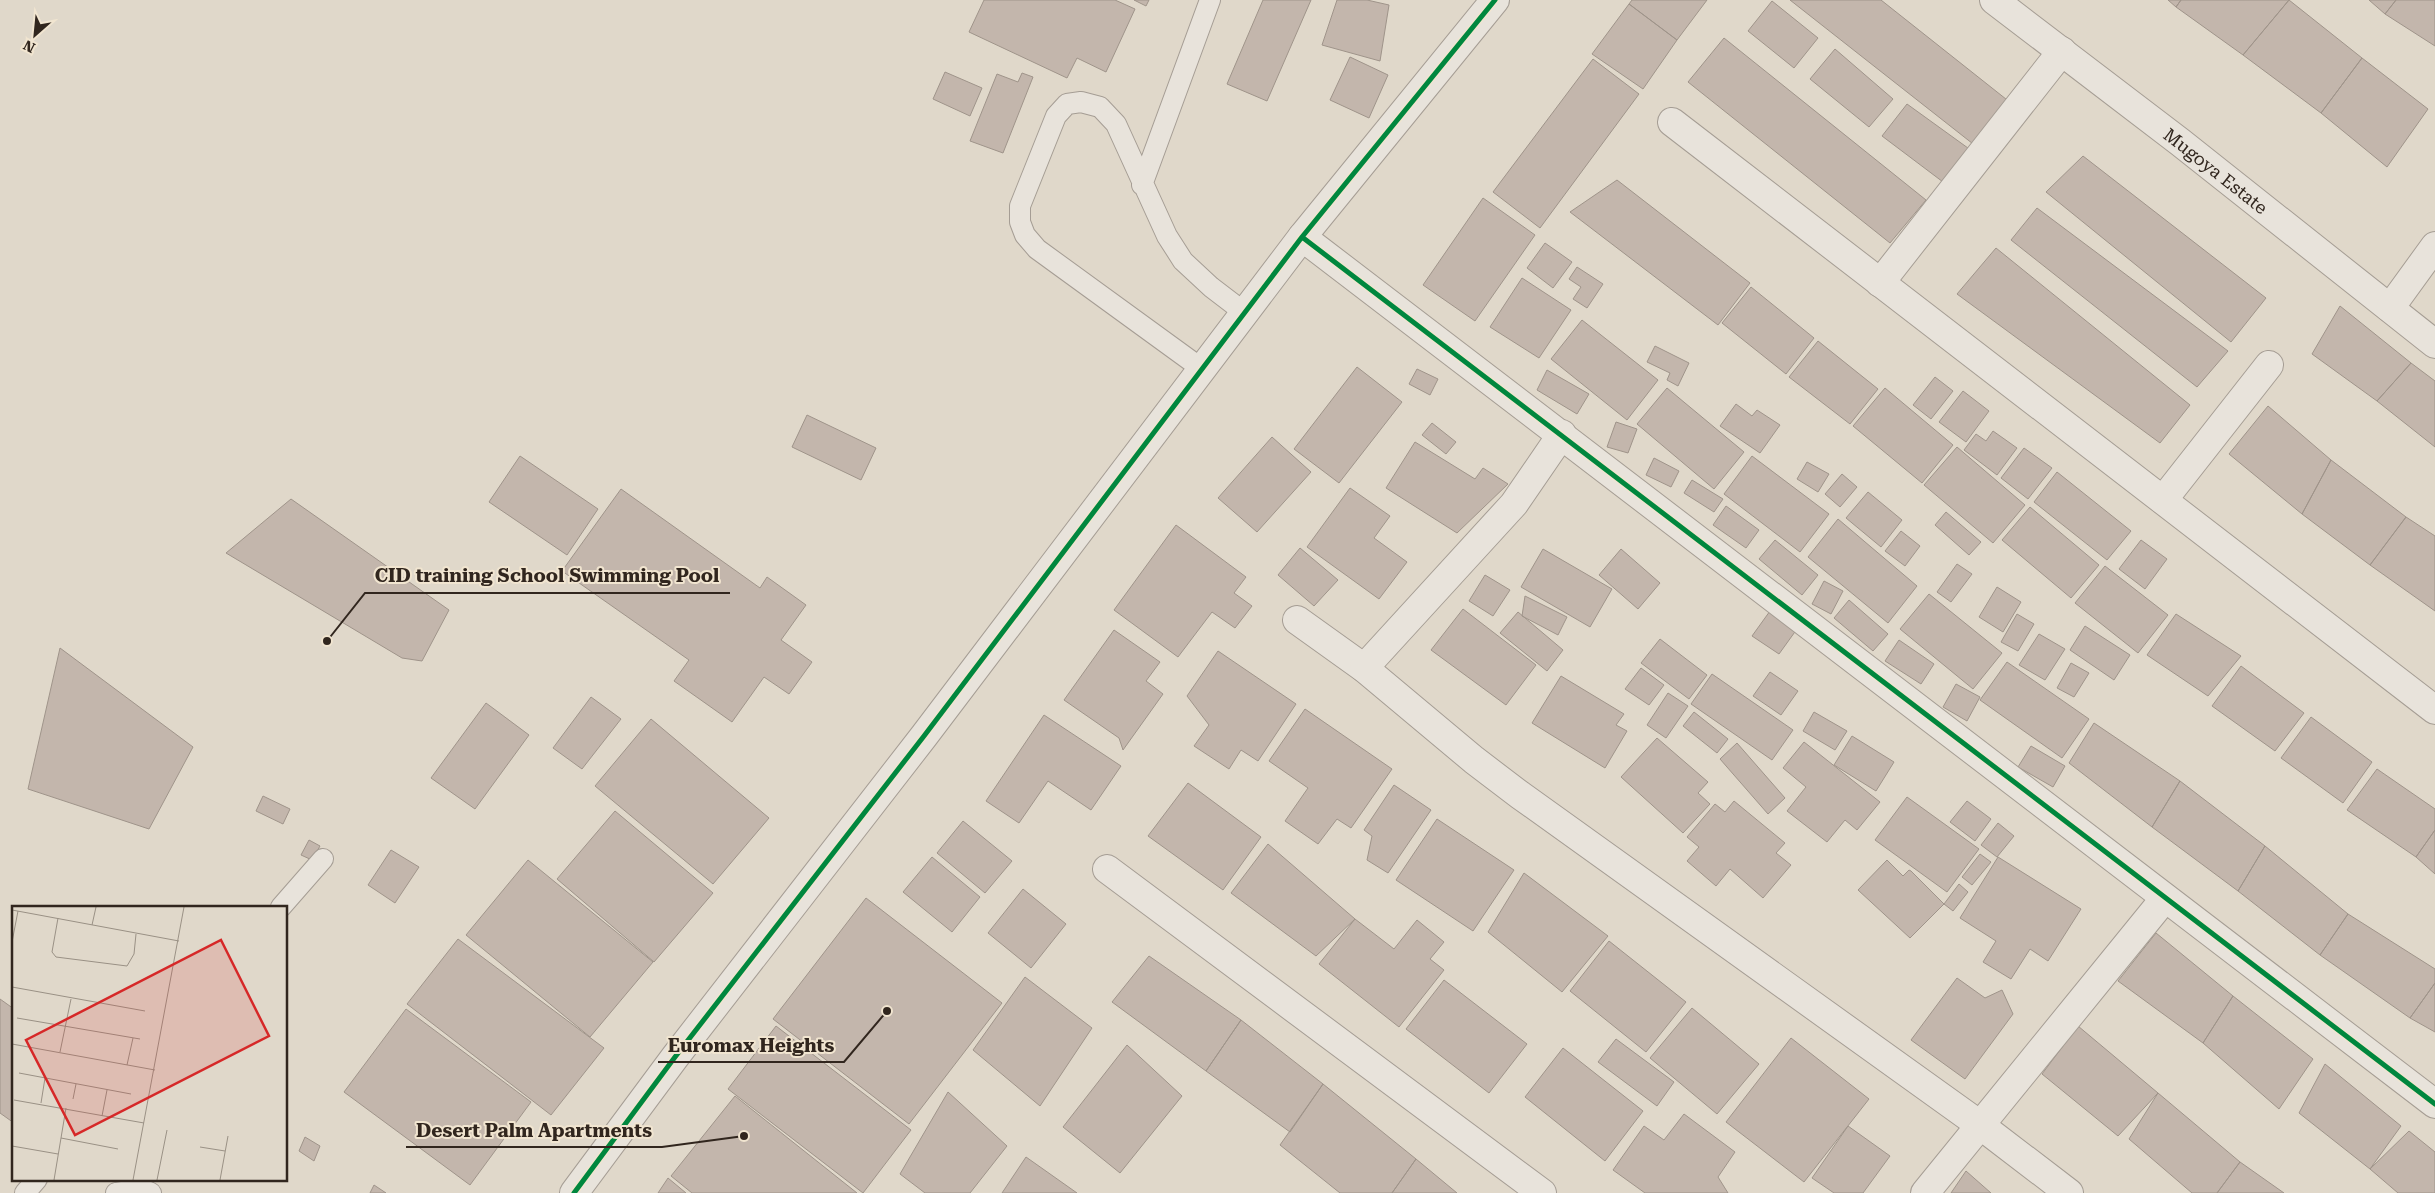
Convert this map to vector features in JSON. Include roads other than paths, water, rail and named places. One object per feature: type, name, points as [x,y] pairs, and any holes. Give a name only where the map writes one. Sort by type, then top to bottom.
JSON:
[{"type":"street","points":[[574,1193],[675,1057],[840,846],[1302,237],[1495,0]]},
{"type":"street","name":"Mugoya Estate","points":[[1994,0],[2062,51],[2435,344]]},
{"type":"street","points":[[1880,282],[2062,51]]},
{"type":"street","points":[[1672,122],[2435,710]]},
{"type":"street","points":[[1302,237],[1562,434],[2435,1104]]},
{"type":"street","points":[[2390,308],[2435,246]]},
{"type":"street","points":[[2163,500],[2269,365]]},
{"type":"street","points":[[1364,668],[1514,504],[1562,434]]},
{"type":"street","points":[[1297,620],[1364,668],[1474,760],[1520,795],[1980,1125],[2069,1193]]},
{"type":"street","points":[[1107,869],[1542,1193]]},
{"type":"street","points":[[1925,1193],[2165,898]]},
{"type":"lane","points":[[1142,185],[1210,0]]},
{"type":"lane","points":[[1202,369],[1037,249],[1025,235],[1020,222],[1020,206],[1056,116],[1067,104],[1081,102],[1100,107],[1116,124],[1166,236],[1183,262],[1210,287],[1245,313]]},
{"type":"lane","points":[[282,906],[324,859]]},
{"type":"lane","points":[[25,1193],[36,1180]]},
{"type":"lane","points":[[116,1193],[142,1189],[151,1193]]},
{"type":"place","name":"CID training School Swimming Pool","points":[[327,641]]},
{"type":"place","name":"Euromax Heights","points":[[887,1011]]},
{"type":"place","name":"Desert Palm Apartments","points":[[744,1136]]}]
